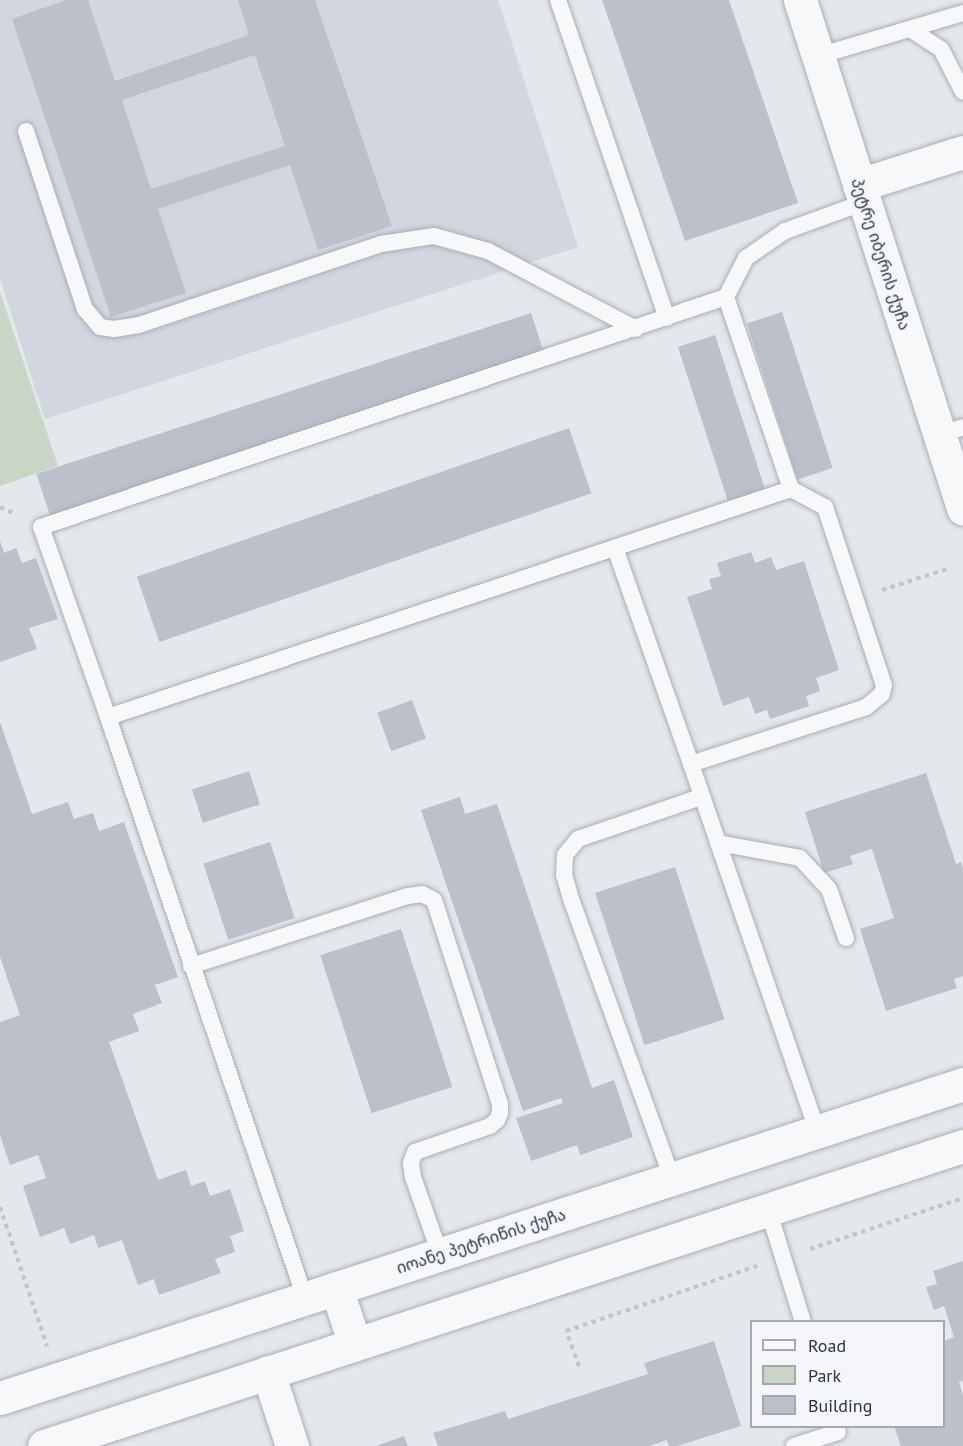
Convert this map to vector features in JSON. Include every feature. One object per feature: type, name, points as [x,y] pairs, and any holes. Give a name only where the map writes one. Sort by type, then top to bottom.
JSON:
[{"type":"street","name":"პეტრე იბერის ქუჩა","points":[[800,0],[862,193],[951,431],[963,508]]},
{"type":"street","points":[[862,193],[963,152]]},
{"type":"street","name":"იოანე პეტრიწის ქუჩა","points":[[0,1398],[963,1084]]},
{"type":"street","points":[[46,1446],[963,1146]]},
{"type":"street","points":[[320,1293],[355,1344]]},
{"type":"street","points":[[268,1372],[292,1446]]},
{"type":"lane","points":[[558,0],[667,318]]},
{"type":"lane","points":[[818,56],[963,13]]},
{"type":"lane","points":[[910,29],[941,49],[963,92]]},
{"type":"lane","points":[[26,131],[85,309],[100,327],[114,329],[139,325],[381,244],[434,236],[488,251],[636,328]]},
{"type":"lane","points":[[320,1293],[191,966],[108,717],[40,527],[726,297],[746,258],[785,231],[862,193]]},
{"type":"lane","points":[[691,764],[866,707],[882,694],[884,685],[825,507],[791,489],[726,297]]},
{"type":"lane","points":[[108,717],[791,489]]},
{"type":"lane","points":[[615,548],[818,1132]]},
{"type":"lane","points":[[672,1178],[571,898],[564,875],[565,855],[578,839],[702,796]]},
{"type":"lane","points":[[718,843],[801,858],[829,889],[846,938]]},
{"type":"lane","points":[[191,966],[408,896],[422,894],[434,900],[500,1104],[498,1120],[490,1126],[415,1152],[411,1163],[413,1177],[440,1254]]},
{"type":"lane","points":[[768,1209],[802,1320]]},
{"type":"lane","points":[[794,1446],[839,1435]]},
{"type":"path","points":[[856,599],[950,568]]},
{"type":"path","points":[[579,1366],[566,1331],[963,1198]]},
{"type":"path","points":[[0,1207],[58,1378]]},
{"type":"shaded area","points":[[0,0],[498,0],[578,247],[45,419],[0,279]]},
{"type":"green space","points":[[0,292],[58,466],[0,486]]},
{"type":"building","points":[[66,0],[88,0],[115,81],[249,35],[238,0],[315,0],[392,226],[318,250],[290,165],[158,209],[186,293],[111,317],[12,19]],"holes":[[[255,55],[285,146],[151,189],[122,100]]]},
{"type":"building","points":[[602,0],[729,0],[798,203],[685,241]]},
{"type":"building","points":[[782,312],[833,468],[797,479],[747,323]]},
{"type":"building","points":[[531,313],[545,355],[50,516],[36,474]]},
{"type":"building","points":[[715,335],[765,489],[728,501],[678,347]]},
{"type":"building","points":[[569,428],[591,493],[159,642],[137,577]]},
{"type":"building","points":[[0,541],[4,553],[16,548],[22,563],[36,558],[58,619],[29,628],[37,649],[0,662]]},
{"type":"building","points":[[751,552],[755,563],[771,557],[776,570],[804,561],[839,670],[816,678],[820,691],[806,696],[809,706],[770,719],[767,710],[755,714],[749,697],[723,706],[687,597],[712,589],[709,579],[721,576],[717,563]]},
{"type":"building","points":[[412,700],[426,739],[391,751],[377,713]]},
{"type":"building","points":[[0,722],[32,814],[68,802],[74,819],[93,813],[99,831],[124,822],[178,977],[155,985],[162,1003],[133,1014],[139,1031],[109,1042],[158,1180],[186,1170],[191,1186],[205,1181],[210,1196],[230,1189],[244,1231],[230,1236],[235,1252],[215,1259],[221,1273],[159,1295],[154,1279],[138,1285],[122,1240],[98,1248],[94,1235],[70,1244],[64,1228],[40,1237],[23,1186],[46,1178],[38,1155],[10,1165],[0,1135],[0,1022],[20,1015],[0,957]]},
{"type":"building","points":[[249,771],[260,804],[203,823],[192,790]]},
{"type":"building","points":[[926,773],[956,864],[961,862],[963,868],[963,976],[954,979],[957,988],[886,1011],[860,929],[894,918],[872,849],[850,856],[853,864],[824,873],[805,812]]},
{"type":"building","points":[[460,797],[465,814],[497,804],[592,1088],[614,1080],[633,1137],[580,1155],[577,1145],[531,1161],[516,1118],[563,1103],[561,1098],[523,1111],[421,810]]},
{"type":"building","points":[[270,842],[295,918],[228,940],[203,864]]},
{"type":"building","points":[[675,867],[724,1019],[645,1045],[595,893]]},
{"type":"building","points":[[401,929],[452,1087],[371,1113],[320,955]]},
{"type":"building","points":[[963,1261],[963,1381],[959,1382],[963,1396],[963,1446],[901,1446],[895,1428],[945,1428],[945,1341],[954,1337],[944,1306],[934,1310],[926,1287],[937,1284],[933,1271]]},
{"type":"building","points":[[714,1341],[741,1426],[677,1446],[669,1446],[667,1440],[649,1446],[438,1446],[433,1433],[505,1411],[508,1419],[648,1374],[644,1363]]},
{"type":"building","points":[[404,1436],[408,1446],[376,1446]]}]
